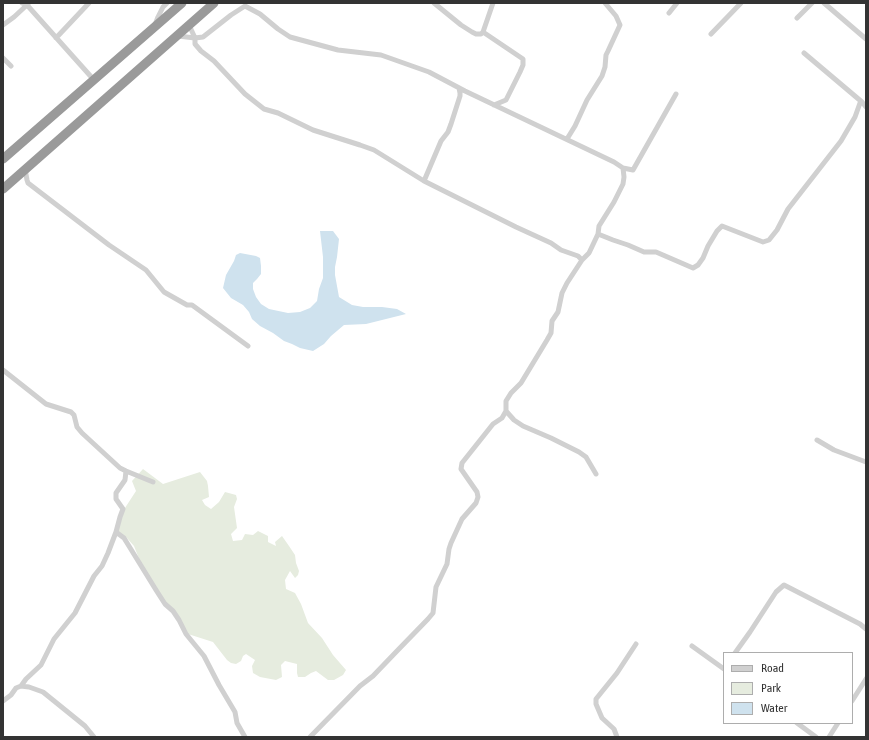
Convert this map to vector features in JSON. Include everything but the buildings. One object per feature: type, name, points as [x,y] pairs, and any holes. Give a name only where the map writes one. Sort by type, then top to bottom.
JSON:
[{"type":"highway","points":[[3,159],[182,3]]},
{"type":"highway","points":[[3,189],[214,3]]},
{"type":"street","points":[[56,38],[89,3]]},
{"type":"street","points":[[154,27],[166,3]]},
{"type":"street","points":[[434,3],[472,32],[481,34],[484,32]]},
{"type":"street","points":[[484,32],[492,3]]},
{"type":"street","points":[[566,139],[575,126],[587,100],[602,76],[608,51],[620,25],[616,16],[605,3]]},
{"type":"street","points":[[669,13],[677,3]]},
{"type":"street","points":[[711,34],[741,3]]},
{"type":"street","points":[[797,18],[812,3]]},
{"type":"street","points":[[824,3],[866,40]]},
{"type":"street","points":[[3,24],[14,17],[26,4],[94,80]]},
{"type":"street","points":[[177,36],[195,38],[203,37],[246,4],[290,37],[338,50],[381,55],[429,72],[459,88],[614,162],[623,168],[633,170],[676,94]]},
{"type":"street","points":[[189,25],[195,38],[195,44],[201,51],[214,61],[245,94],[264,109],[278,113],[313,130],[374,150],[424,181],[551,243],[561,250],[578,256],[582,260]]},
{"type":"street","points":[[484,32],[523,59],[520,72],[506,100],[494,105]]},
{"type":"street","points":[[804,53],[866,106]]},
{"type":"street","points":[[3,58],[11,66]]},
{"type":"street","points":[[424,181],[441,141],[448,132],[460,96],[459,88]]},
{"type":"street","points":[[598,234],[644,252],[656,252],[693,268],[698,265],[703,258],[708,246],[722,226],[763,242],[769,240],[777,230],[788,209],[841,141],[855,117],[860,103],[862,102]]},
{"type":"street","points":[[310,737],[360,686],[373,676],[432,615],[436,587],[447,564],[449,549],[459,524],[476,503],[478,497],[477,492],[461,469],[462,463],[493,424],[502,418],[506,411],[506,401],[511,392],[521,383],[547,340],[551,332],[552,321],[558,312],[562,293],[582,260],[589,253],[598,234],[599,226],[623,184],[623,168]]},
{"type":"street","points":[[25,169],[28,183],[109,245],[146,270],[164,292],[187,306],[192,305],[197,308],[248,346]]},
{"type":"street","points":[[3,370],[46,404],[63,409],[74,415],[77,427],[120,468],[153,482]]},
{"type":"street","points":[[506,411],[514,420],[523,426],[579,452],[586,457],[596,474]]},
{"type":"street","points":[[817,440],[834,450],[866,462]]},
{"type":"street","points":[[22,686],[26,679],[40,665],[54,639],[75,613],[94,576],[102,566],[116,532],[123,508],[116,499],[116,493],[125,480],[126,471]]},
{"type":"street","points":[[116,532],[124,538],[165,604],[176,616],[186,634],[204,656],[218,685],[235,712],[237,723],[245,737]]},
{"type":"street","points":[[736,652],[776,592],[784,585],[860,624],[866,629]]},
{"type":"street","points":[[617,737],[614,729],[602,718],[596,704],[596,698],[618,673],[636,644]]},
{"type":"street","points":[[692,646],[723,667]]},
{"type":"street","points":[[853,699],[866,679]]},
{"type":"street","points":[[3,701],[11,695],[16,688],[22,686],[43,692],[85,726],[94,737]]},
{"type":"street","points":[[798,724],[816,737]]},
{"type":"street","points":[[829,737],[837,724]]},
{"type":"green space","points":[[143,469],[163,484],[200,472],[207,481],[209,497],[202,500],[205,505],[211,509],[219,502],[225,492],[236,495],[237,499],[234,507],[237,528],[231,534],[233,541],[242,540],[245,534],[253,535],[258,531],[268,536],[268,542],[276,546],[275,542],[282,536],[295,555],[299,571],[295,578],[290,571],[285,580],[286,589],[295,593],[308,623],[322,638],[333,655],[346,670],[343,675],[334,680],[328,680],[316,671],[305,677],[298,677],[297,664],[285,661],[281,665],[282,677],[276,680],[260,677],[253,673],[252,666],[255,660],[246,654],[243,656],[241,661],[236,664],[231,663],[213,642],[188,634],[164,600],[140,561],[134,546],[126,537],[117,531],[123,511],[136,491],[132,481]]},
{"type":"water","points":[[320,231],[333,231],[339,239],[335,275],[339,297],[352,305],[397,309],[406,314],[366,324],[344,325],[324,344],[313,351],[300,348],[284,341],[260,326],[252,319],[249,312],[243,305],[231,298],[223,288],[226,275],[236,255],[240,253],[256,256],[260,258],[261,274],[253,283],[253,289],[261,304],[269,309],[288,313],[300,312],[310,308],[317,301],[323,278],[323,257]]}]
